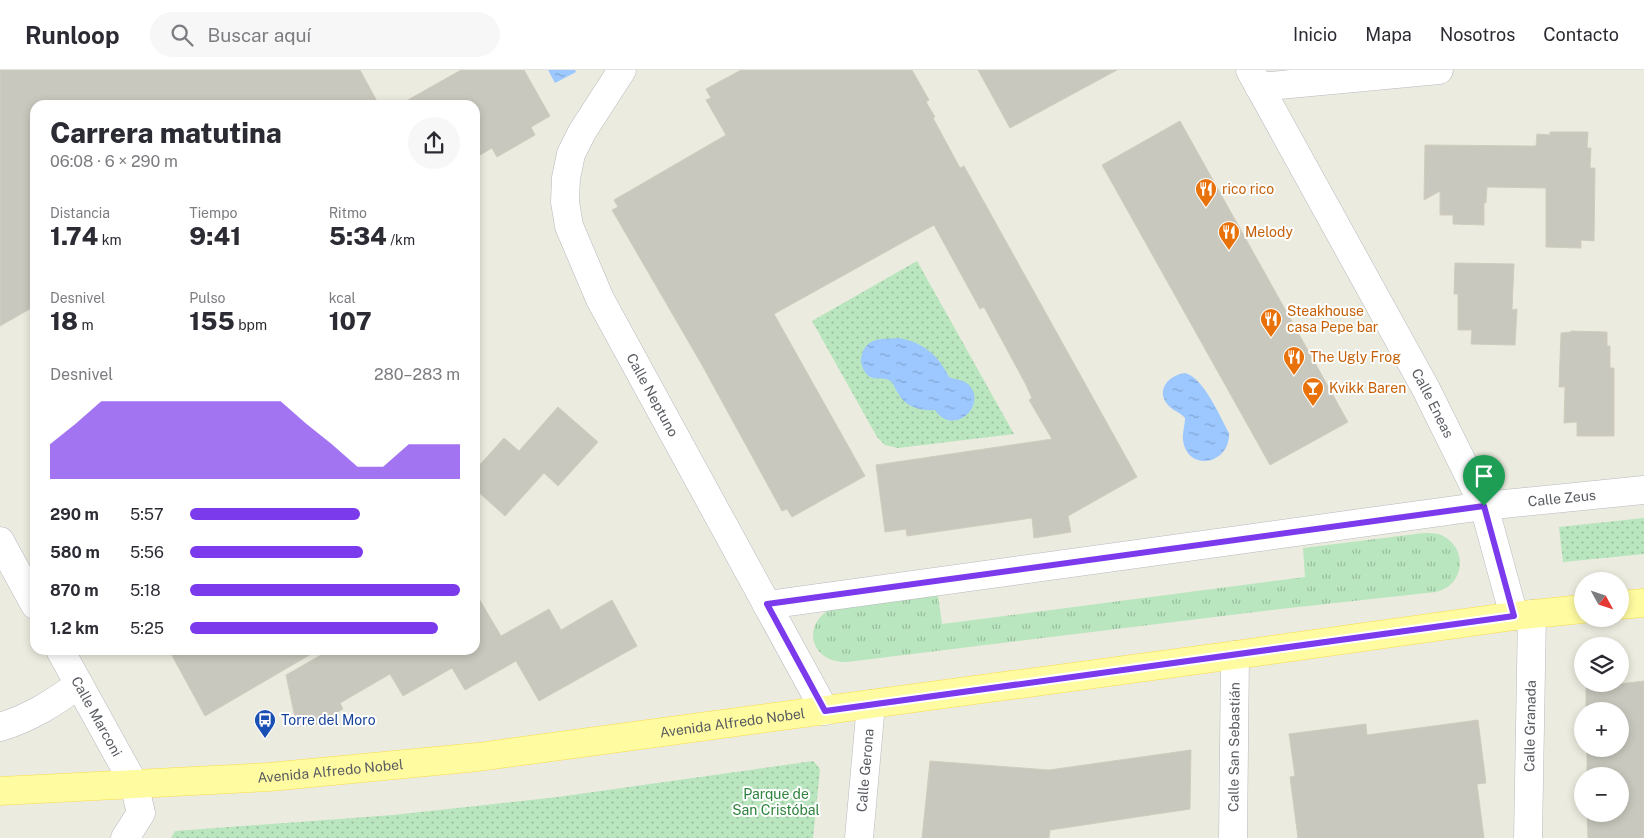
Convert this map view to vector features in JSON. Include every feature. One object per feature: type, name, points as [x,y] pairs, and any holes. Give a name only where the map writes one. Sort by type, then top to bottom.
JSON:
[{"type":"main road","points":[[1629,605],[1644,603]]},
{"type":"main road","name":"Avenida Alfredo Nobel","points":[[0,791],[274,776],[478,757],[1523,615],[1574,610]]},
{"type":"street","name":"Calle Neptuno","points":[[622,70],[582,132],[571,154],[564,202],[569,226],[600,300],[825,711]]},
{"type":"street","points":[[1255,78],[1439,70]]},
{"type":"street","name":"Calle Eneas","points":[[1255,78],[1426,389],[1484,506],[1523,615]]},
{"type":"street","name":"Calle Zeus","points":[[767,604],[1484,506],[1644,490]]},
{"type":"street","points":[[0,541],[30,596]]},
{"type":"street","name":"Calle Granada","points":[[1523,615],[1528,838]]},
{"type":"street","name":"Calle Marconi","points":[[63,655],[134,784],[141,813],[125,838]]},
{"type":"street","name":"Calle San Sebastián","points":[[1233,838],[1236,655]]},
{"type":"street","points":[[0,727],[39,712],[55,703],[79,684]]},
{"type":"street","name":"Calle Gerona","points":[[859,838],[871,704]]},
{"type":"green space","points":[[917,261],[1014,434],[898,448],[885,445],[877,437],[812,321]]},
{"type":"green space","points":[[1644,518],[1644,554],[1563,562],[1559,527]]},
{"type":"green space","points":[[1424,533],[1439,534],[1449,540],[1454,545],[1460,559],[1460,566],[1455,579],[1447,588],[1436,592],[1280,609],[847,662],[835,661],[825,656],[818,650],[814,642],[813,633],[816,624],[822,615],[832,608],[938,595],[942,624],[1305,577],[1303,548]]},
{"type":"green space","name":"Parque de San Cristóbal","points":[[813,761],[820,770],[813,838],[171,838],[175,831],[393,815],[558,797]]},
{"type":"water","points":[[548,70],[575,70],[576,72],[555,83]]},
{"type":"water","points":[[899,338],[916,343],[929,351],[940,362],[949,377],[968,384],[973,392],[974,400],[972,408],[966,415],[951,421],[943,418],[935,410],[924,410],[909,405],[901,398],[889,380],[872,378],[866,373],[861,357],[866,346],[876,340]]},
{"type":"water","points":[[1185,373],[1192,376],[1205,389],[1229,433],[1228,443],[1223,452],[1210,460],[1202,461],[1188,453],[1183,441],[1185,418],[1170,407],[1164,399],[1163,389],[1169,380]]},
{"type":"building","points":[[0,70],[360,70],[376,100],[30,100],[30,309],[0,326]]},
{"type":"building","points":[[461,70],[524,70],[550,116],[531,127],[535,135],[497,157],[492,148],[480,155],[480,100],[408,100]]},
{"type":"building","points":[[741,70],[912,70],[929,100],[926,102],[935,117],[933,118],[960,168],[964,166],[1137,477],[1068,516],[1071,532],[1034,538],[1032,518],[907,536],[906,529],[885,532],[876,465],[1052,439],[1029,400],[1032,398],[1025,383],[984,307],[980,309],[934,225],[774,314],[865,476],[792,517],[787,509],[782,511],[702,365],[612,210],[618,207],[614,200],[726,135],[706,100],[711,98],[706,89]]},
{"type":"building","points":[[978,70],[1117,70],[1010,128]]},
{"type":"building","points":[[1180,121],[1348,422],[1270,465],[1102,165]]},
{"type":"building","points":[[1550,132],[1588,132],[1587,148],[1591,148],[1590,168],[1595,168],[1594,241],[1581,240],[1581,248],[1546,247],[1546,188],[1487,187],[1486,203],[1484,203],[1484,225],[1453,224],[1453,215],[1440,215],[1440,191],[1424,200],[1425,145],[1536,146],[1537,134],[1550,135]]},
{"type":"building","points":[[1455,263],[1514,264],[1512,310],[1517,309],[1515,345],[1471,344],[1472,330],[1458,330],[1458,294],[1454,294]]},
{"type":"building","points":[[1571,331],[1607,332],[1607,346],[1610,346],[1610,368],[1614,368],[1614,436],[1577,436],[1577,422],[1564,423],[1565,387],[1559,387],[1561,333]]},
{"type":"building","points":[[558,407],[598,442],[558,486],[544,473],[505,516],[480,494],[480,464],[504,438],[519,451]]},
{"type":"building","points":[[480,600],[501,636],[549,609],[561,630],[612,600],[637,646],[539,701],[516,661],[465,690],[452,668],[403,696],[390,674],[340,703],[343,709],[317,724],[297,727],[286,675],[321,655],[480,655]]},
{"type":"building","points":[[172,655],[309,655],[205,716]]},
{"type":"building","points":[[1644,681],[1644,838],[1588,838],[1587,822],[1629,822],[1629,767],[1587,767],[1587,757],[1629,757],[1629,702],[1586,702],[1586,692],[1629,692],[1629,683]]},
{"type":"building","points":[[1478,720],[1486,783],[1477,784],[1484,838],[1298,838],[1290,777],[1295,776],[1289,734],[1366,724],[1367,735]]},
{"type":"building","points":[[1191,750],[1190,809],[1050,830],[1049,838],[922,838],[930,761],[1049,770]]},
{"type":"place","name":"rico rico","points":[[1206,208]]},
{"type":"place","name":"Melody","points":[[1229,251]]},
{"type":"place","name":"Steakhouse casa Pepe bar","points":[[1271,338]]},
{"type":"place","name":"The Ugly Frog","points":[[1294,376]]},
{"type":"place","name":"Kvikk Baren","points":[[1313,407]]},
{"type":"place","name":"Torre del Moro","points":[[265,739]]},
{"type":"route","points":[[1484,506],[1514,616],[1236,655],[825,711],[767,604],[1126,555],[1484,506]]}]
